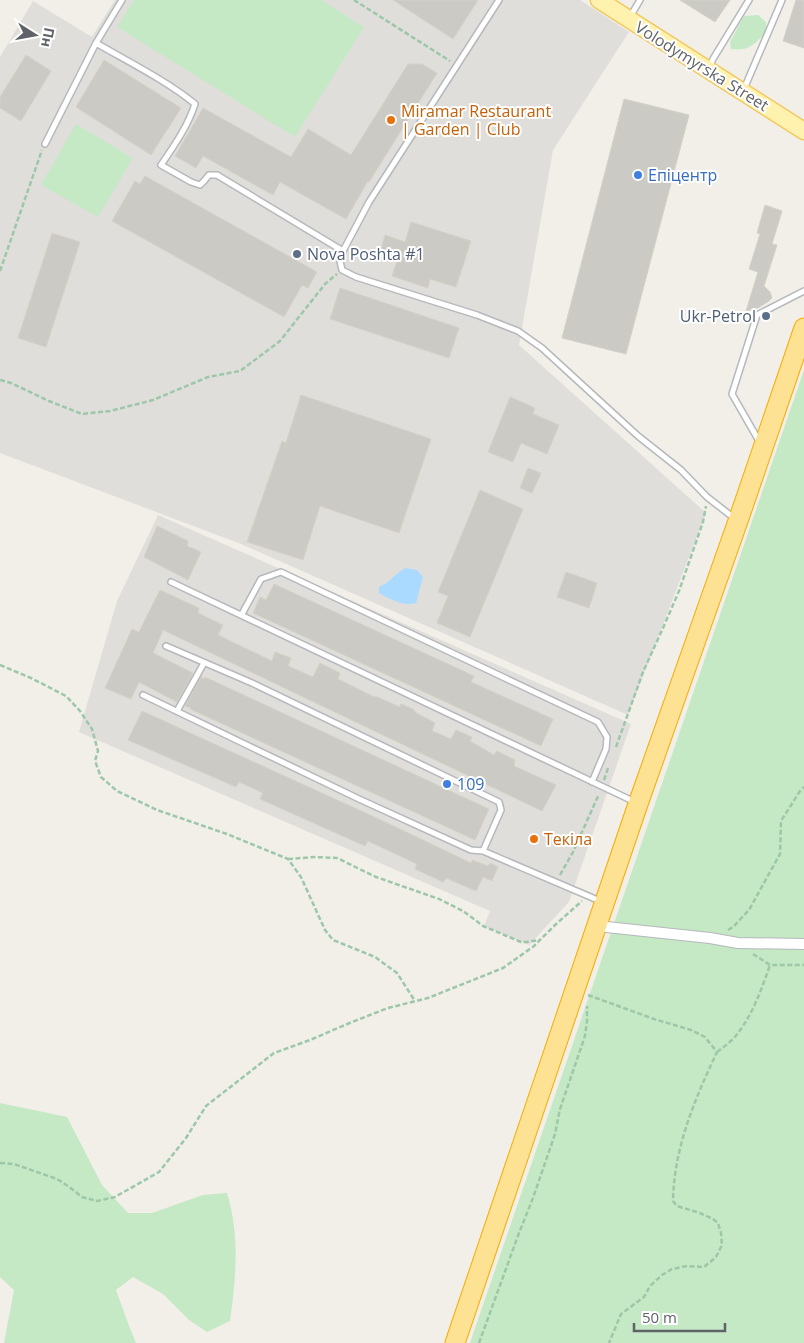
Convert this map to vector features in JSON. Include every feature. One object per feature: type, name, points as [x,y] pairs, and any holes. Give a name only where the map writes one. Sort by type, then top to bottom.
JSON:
[{"type":"highway","points":[[455,1343],[638,804],[763,447],[799,355],[804,328]]},
{"type":"main road","name":"Volodymyrska Street","points":[[599,0],[804,131]]},
{"type":"street","points":[[596,926],[710,938],[738,943],[804,944]]},
{"type":"lane","points":[[44,144],[96,43],[122,0]]},
{"type":"lane","points":[[499,0],[369,202],[342,250],[340,261],[342,270],[356,277],[477,315],[518,331],[542,348],[638,436],[681,470],[707,497],[738,521]]},
{"type":"lane","points":[[629,19],[640,0]]},
{"type":"lane","points":[[708,70],[749,0]]},
{"type":"lane","points":[[743,92],[782,0]]},
{"type":"lane","points":[[96,43],[178,92],[194,104],[192,113],[161,165],[200,185],[209,175],[217,175],[342,250]]},
{"type":"lane","points":[[763,447],[732,394],[757,315],[804,291]]},
{"type":"lane","points":[[242,614],[261,579],[281,572],[590,718],[598,722],[607,737],[606,749],[592,782]]},
{"type":"lane","points":[[171,582],[242,614],[638,804]]},
{"type":"lane","points":[[166,646],[252,683],[499,802],[501,810],[483,850]]},
{"type":"lane","points":[[177,711],[204,663]]},
{"type":"lane","points":[[143,695],[350,795],[470,850],[483,850],[605,904]]},
{"type":"path","points":[[354,0],[457,65]]},
{"type":"path","points":[[0,271],[44,144]]},
{"type":"path","points":[[0,380],[82,414],[110,411],[153,400],[208,377],[240,371],[280,341],[325,284],[342,270]]},
{"type":"path","points":[[615,749],[643,672],[664,628],[682,582],[703,522],[707,497]]},
{"type":"path","points":[[0,665],[66,696],[80,711],[92,729],[98,751],[95,761],[101,777],[116,791],[157,810],[227,834],[288,859],[337,858],[376,877],[439,899],[463,911],[483,926],[521,942],[540,940]]},
{"type":"path","points":[[556,883],[573,852],[609,768]]},
{"type":"path","points":[[710,938],[733,927],[749,910],[780,854],[781,822],[804,787]]},
{"type":"path","points":[[288,859],[301,877],[324,930],[333,940],[374,958],[397,973],[415,1001]]},
{"type":"path","points":[[0,1163],[14,1164],[57,1179],[82,1197],[97,1201],[115,1197],[159,1172],[186,1138],[206,1106],[274,1053],[388,1008],[428,998],[503,968],[534,946],[587,896]]},
{"type":"path","points":[[738,943],[770,966],[804,965]]},
{"type":"path","points":[[609,1343],[620,1314],[644,1298],[650,1286],[662,1275],[672,1268],[687,1266],[704,1267],[716,1257],[722,1245],[718,1223],[700,1213],[677,1206],[673,1201],[678,1150],[717,1052],[731,1041],[746,1023],[770,966]]},
{"type":"path","points":[[479,1343],[556,1134],[560,1108],[587,1022],[586,994],[654,1019],[691,1030],[705,1037],[717,1052]]},
{"type":"shaded area","points":[[115,0],[580,0],[629,32],[553,150],[519,345],[706,513],[628,715],[241,544],[0,453],[0,57],[33,1],[92,37]]},
{"type":"shaded area","points":[[158,515],[631,724],[569,902],[529,945],[484,926],[490,911],[79,732],[117,601]]},
{"type":"green space","points":[[134,0],[321,0],[364,27],[295,137],[117,27]]},
{"type":"green space","points":[[758,15],[766,22],[766,32],[747,48],[731,49],[730,42],[744,16]]},
{"type":"green space","points":[[76,124],[133,158],[98,217],[41,185]]},
{"type":"green space","points":[[804,370],[804,1343],[470,1343]]},
{"type":"green space","points":[[0,1103],[67,1117],[102,1185],[128,1213],[152,1213],[203,1195],[227,1193],[234,1225],[236,1257],[230,1321],[207,1332],[189,1320],[163,1294],[133,1277],[116,1290],[136,1343],[4,1343],[14,1290],[0,1277]]},
{"type":"water","points":[[405,568],[417,570],[423,577],[416,603],[401,603],[379,593],[379,587]]},
{"type":"building","points":[[393,0],[478,0],[453,39]]},
{"type":"building","points":[[680,0],[730,0],[715,22]]},
{"type":"building","points":[[796,0],[804,0],[804,48],[783,41]]},
{"type":"building","points":[[26,55],[51,71],[21,121],[0,108],[0,97]]},
{"type":"building","points":[[104,60],[181,108],[151,155],[76,107]]},
{"type":"building","points":[[408,64],[422,64],[437,73],[346,219],[280,182],[273,195],[203,156],[196,168],[175,156],[203,108],[291,157],[308,129],[351,155]]},
{"type":"building","name":"Епіцентр","points":[[624,99],[689,115],[626,354],[562,338]]},
{"type":"building","points":[[145,176],[317,272],[308,288],[302,285],[284,317],[112,221],[135,181],[140,184]]},
{"type":"building","points":[[765,205],[782,211],[772,244],[777,245],[764,286],[770,292],[772,298],[758,308],[746,311],[758,272],[749,269],[760,234],[757,233]]},
{"type":"building","points":[[411,222],[471,241],[456,287],[430,279],[428,288],[392,276],[399,256],[381,250],[385,235],[405,242]]},
{"type":"building","points":[[52,233],[80,242],[46,347],[18,338]]},
{"type":"building","points":[[340,288],[459,328],[449,358],[330,319]]},
{"type":"building","points":[[301,395],[431,439],[399,533],[320,506],[303,560],[247,542],[282,441],[286,443]]},
{"type":"building","points":[[510,397],[535,408],[533,414],[559,425],[547,454],[521,443],[513,462],[488,452]]},
{"type":"building","points":[[528,468],[541,473],[532,493],[520,488]]},
{"type":"building","points":[[480,490],[523,509],[470,637],[437,623],[448,596],[438,592]]},
{"type":"building","points":[[157,526],[188,541],[187,546],[201,552],[188,580],[144,557]]},
{"type":"building","points":[[566,572],[597,583],[589,608],[557,597]]},
{"type":"building","points":[[274,584],[474,676],[471,682],[553,719],[541,746],[253,613],[260,597],[266,600]]},
{"type":"building","points":[[160,590],[199,608],[198,613],[223,625],[218,635],[272,661],[275,652],[291,658],[288,666],[313,677],[320,663],[340,673],[338,679],[374,697],[400,707],[401,704],[413,709],[416,713],[435,723],[432,731],[451,739],[456,730],[472,737],[470,741],[494,755],[497,751],[515,760],[514,766],[556,785],[542,811],[163,630],[153,653],[193,673],[177,702],[139,682],[131,699],[105,688],[132,629],[139,632]]},
{"type":"building","points":[[201,677],[205,679],[205,677],[489,809],[475,840],[190,709],[185,706]]},
{"type":"building","points":[[142,711],[471,863],[472,860],[488,866],[490,863],[498,867],[492,881],[483,877],[476,891],[446,878],[443,882],[415,869],[417,864],[368,841],[365,846],[260,799],[263,793],[239,782],[236,787],[128,740]]},
{"type":"place","name":"Miramar Restaurant | Garden | Club","points":[[391,120]]},
{"type":"place","name":"Епіцентр","points":[[638,175]]},
{"type":"place","name":"Nova Poshta #1","points":[[297,254]]},
{"type":"place","name":"Ukr-Petrol","points":[[766,316]]},
{"type":"place","name":"109","points":[[447,784]]},
{"type":"place","name":"Текіла","points":[[534,839]]}]
